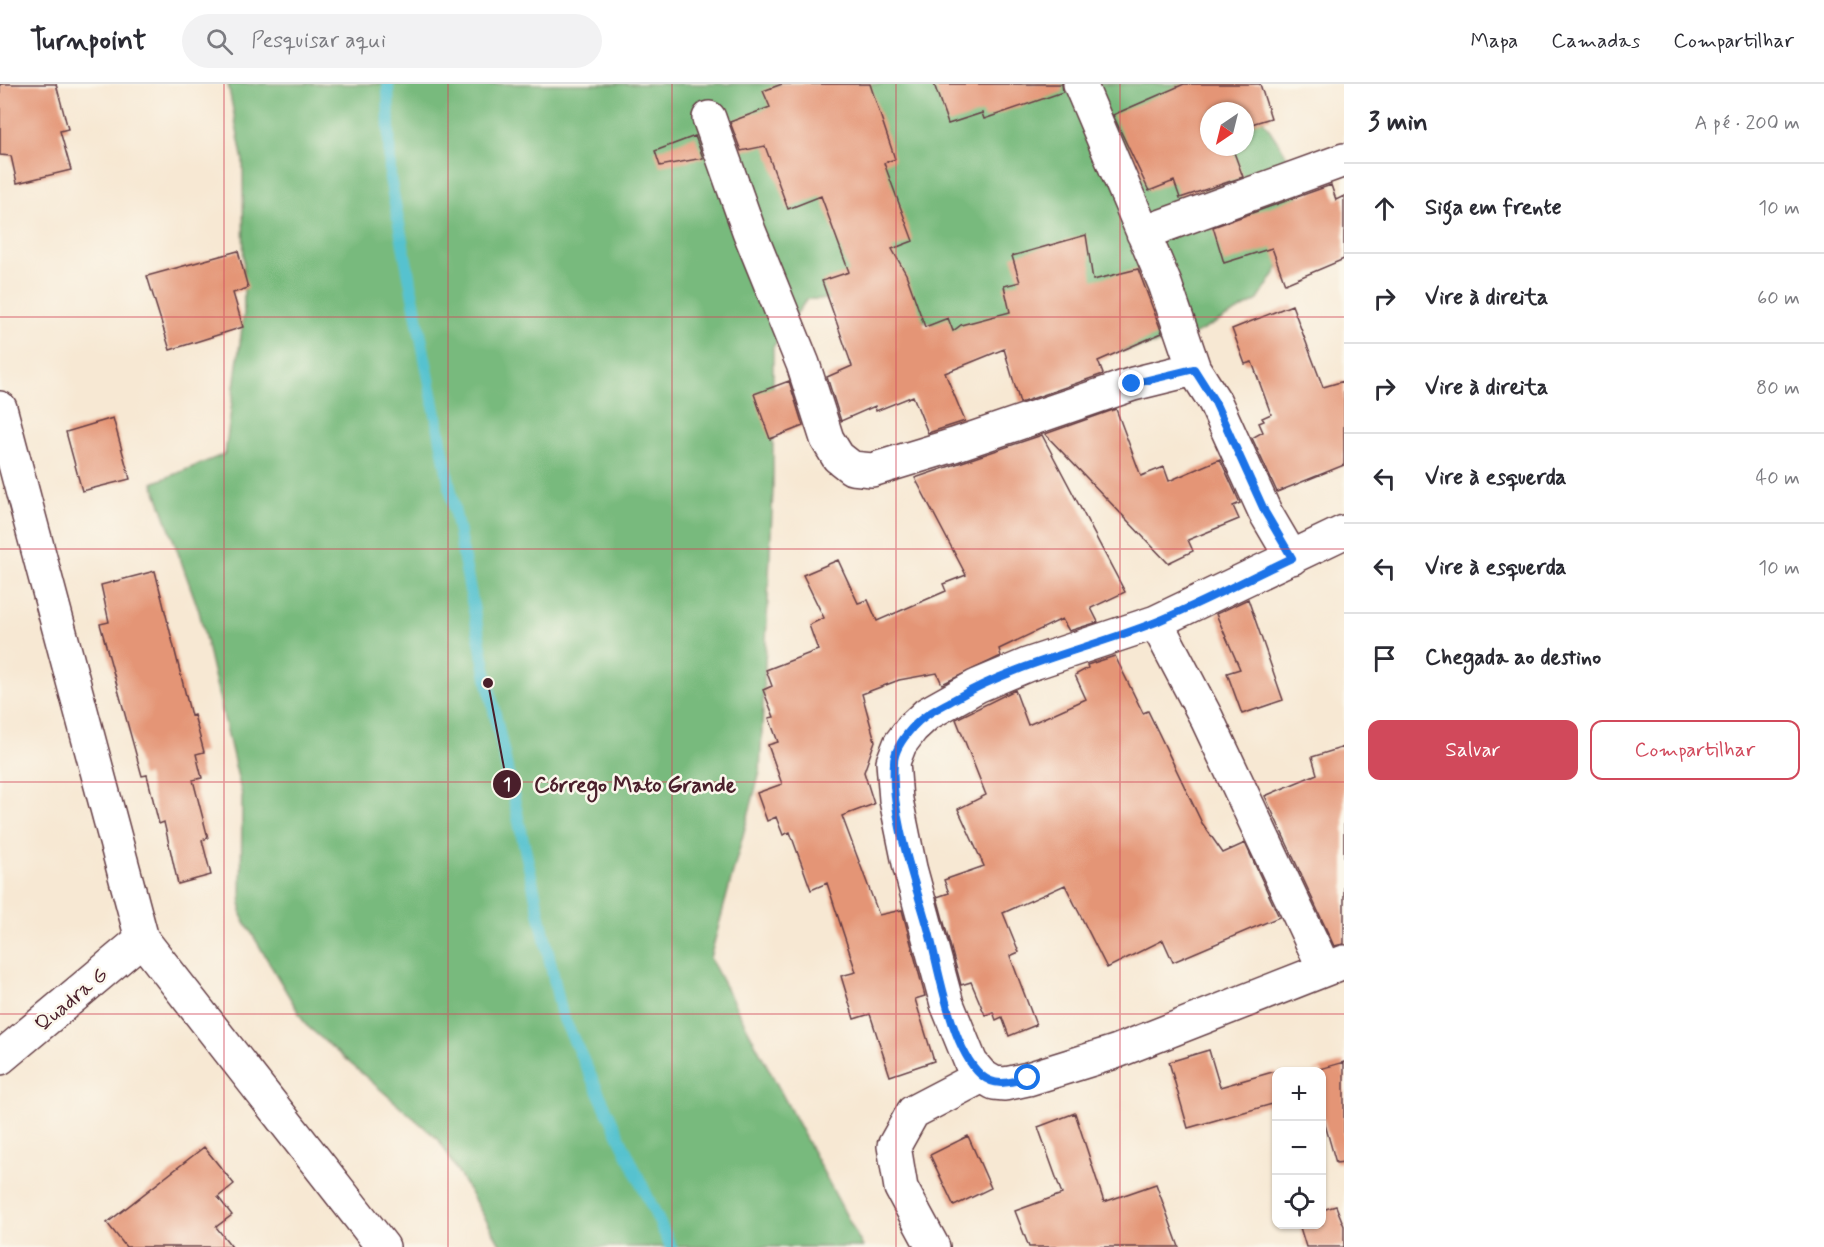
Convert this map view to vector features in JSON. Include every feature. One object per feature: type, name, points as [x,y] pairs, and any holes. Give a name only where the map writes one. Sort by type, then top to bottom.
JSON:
[{"type":"street","points":[[1080,84],[1165,284],[1194,369],[1215,402],[1265,512],[1292,558]]},
{"type":"street","points":[[710,118],[749,231],[803,364],[827,439],[838,457],[852,468],[872,470],[954,446],[1122,388],[1194,369]]},
{"type":"street","points":[[1143,233],[1344,160]]},
{"type":"street","points":[[0,408],[142,939],[383,1247]]},
{"type":"street","points":[[1156,622],[1334,965],[1115,1052],[1005,1084],[994,1083],[982,1076],[970,1064],[947,1004],[910,868],[896,800],[893,762],[900,744],[927,714],[977,686],[1027,665],[1156,622],[1344,532]]},
{"type":"street","name":"Quadra G","points":[[0,1058],[142,939]]},
{"type":"street","points":[[933,1247],[901,1188],[894,1146],[912,1112],[982,1076]]},
{"type":"green space","points":[[228,84],[1239,84],[1251,102],[1200,102],[1200,156],[1254,156],[1254,106],[1299,174],[1296,240],[1258,300],[1188,338],[1101,355],[981,339],[858,300],[807,299],[773,347],[773,489],[760,772],[710,958],[863,1247],[502,1247],[439,1140],[306,1025],[241,915],[242,795],[199,611],[153,483],[225,454],[244,313],[243,161]]},
{"type":"building","points":[[0,84],[56,84],[68,129],[60,131],[71,170],[17,183],[11,156],[0,155]]},
{"type":"building","points":[[782,84],[870,84],[895,159],[884,163],[913,241],[892,249],[906,274],[925,327],[948,318],[953,331],[961,325],[1010,312],[1004,286],[1020,282],[1012,256],[1086,235],[1093,280],[1138,269],[1162,333],[1098,361],[1103,374],[1020,403],[1004,349],[945,373],[965,421],[928,433],[913,396],[876,411],[875,406],[841,421],[827,377],[852,366],[822,281],[849,272],[821,196],[788,209],[765,146],[741,151],[730,122],[770,107],[763,91]]},
{"type":"building","points":[[934,84],[1062,84],[1063,92],[984,119],[982,113],[948,124]]},
{"type":"building","points":[[1184,84],[1260,84],[1271,118],[1254,123],[1254,102],[1200,102],[1200,156],[1235,156],[1243,177],[1180,198],[1174,181],[1149,191],[1113,115]]},
{"type":"building","points":[[695,136],[703,158],[660,166],[655,151]]},
{"type":"building","points":[[1331,185],[1336,200],[1344,196],[1344,259],[1285,284],[1272,248],[1224,263],[1213,227]]},
{"type":"building","points":[[238,251],[248,288],[233,293],[243,327],[170,350],[147,276]]},
{"type":"building","points":[[1292,305],[1323,387],[1344,381],[1344,465],[1277,492],[1252,438],[1263,432],[1259,423],[1264,421],[1262,418],[1271,414],[1252,362],[1245,364],[1232,329]]},
{"type":"building","points":[[789,381],[803,426],[770,439],[754,394]]},
{"type":"building","points":[[1116,409],[1141,476],[1164,467],[1169,481],[1220,459],[1240,503],[1233,506],[1239,519],[1188,540],[1193,551],[1168,563],[1045,434]]},
{"type":"building","points":[[113,418],[130,479],[82,491],[66,432]]},
{"type":"building","points":[[1042,435],[1125,592],[1091,608],[1098,622],[1069,631],[1062,619],[999,649],[1001,656],[942,684],[937,673],[899,680],[862,694],[875,741],[864,772],[874,804],[842,816],[879,915],[902,910],[925,996],[915,999],[934,1061],[890,1076],[870,1014],[854,1019],[841,976],[856,972],[827,883],[811,890],[790,832],[783,835],[776,817],[767,821],[757,793],[782,784],[768,745],[778,742],[769,718],[774,717],[763,690],[772,686],[766,670],[818,650],[809,625],[824,618],[803,575],[838,560],[858,603],[868,600],[877,621],[946,591],[943,584],[966,575],[915,478]]},
{"type":"building","points":[[155,571],[191,716],[194,715],[204,752],[196,754],[202,778],[193,780],[208,838],[202,840],[211,875],[178,884],[164,822],[159,824],[147,775],[142,776],[100,624],[109,622],[101,585]]},
{"type":"building","points":[[1248,599],[1283,700],[1242,714],[1227,673],[1240,669],[1216,614]]},
{"type":"building","points":[[1115,656],[1143,713],[1148,711],[1202,823],[1223,853],[1245,843],[1279,917],[1173,962],[1163,940],[1107,968],[1065,885],[1003,913],[1019,952],[1010,956],[1036,1025],[1009,1036],[1002,1017],[996,1020],[993,1012],[985,1015],[971,982],[961,985],[937,897],[949,893],[944,880],[984,866],[958,809],[986,795],[956,719],[1015,690],[1028,725],[1086,699],[1075,675],[1088,668],[1087,665]]},
{"type":"building","points":[[1344,747],[1344,944],[1334,946],[1265,796],[1317,774],[1312,757]]},
{"type":"building","points":[[1209,1050],[1220,1087],[1272,1072],[1272,1104],[1188,1128],[1169,1062]]},
{"type":"building","points":[[1344,1062],[1344,1162],[1336,1163],[1326,1128],[1326,1067]]},
{"type":"building","points":[[1075,1113],[1104,1202],[1156,1184],[1179,1247],[1029,1247],[1015,1211],[1062,1194],[1038,1127]]},
{"type":"building","points":[[968,1136],[991,1188],[954,1206],[930,1155]]},
{"type":"building","points":[[204,1147],[234,1184],[218,1197],[232,1215],[216,1227],[232,1247],[126,1247],[107,1223]]},
{"type":"building","points":[[1336,1206],[1344,1226],[1344,1247],[1306,1247],[1301,1229],[1326,1229],[1326,1209]]},
{"type":"waterway","points":[[388,84],[390,178],[488,683],[562,1015],[671,1247]]},
{"type":"place","name":"Córrego Mato Grande","points":[[488,683]]},
{"type":"route","points":[[1028,1078],[1005,1084],[994,1083],[982,1076],[970,1064],[960,1040],[947,1004],[910,868],[896,800],[893,762],[900,744],[927,714],[977,686],[1027,665],[1156,622],[1292,558],[1265,512],[1215,402],[1194,369],[1132,384]]}]
